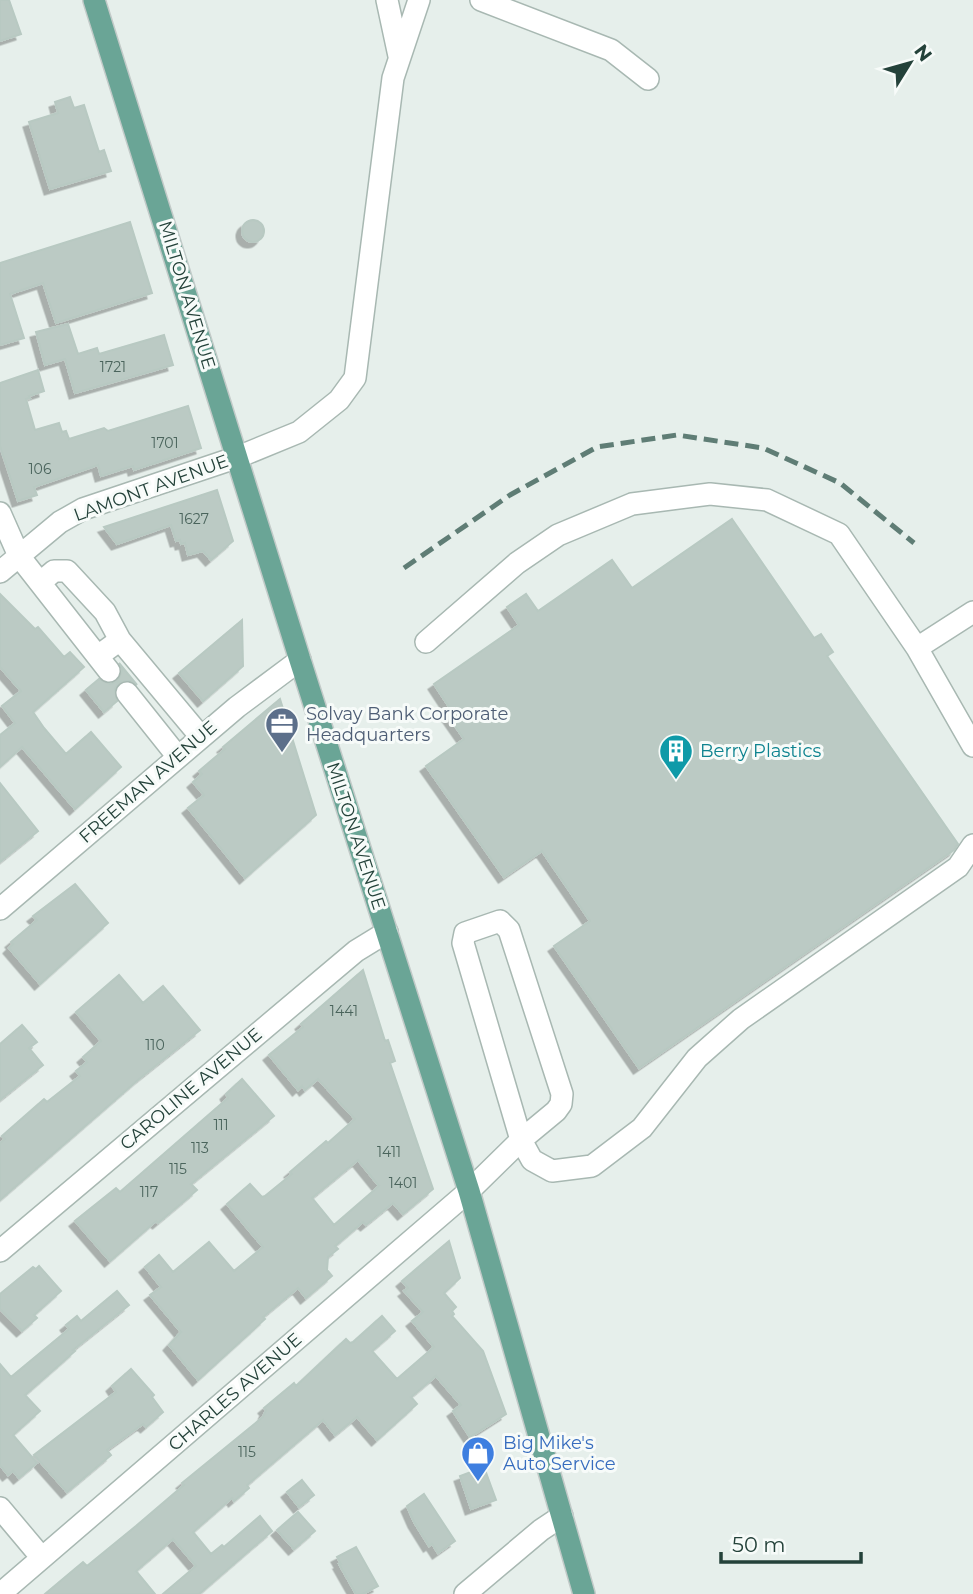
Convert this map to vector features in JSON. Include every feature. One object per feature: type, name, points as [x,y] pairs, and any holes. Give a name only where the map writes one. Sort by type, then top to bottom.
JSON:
[{"type":"main road","name":"MILTON AVENUE","points":[[94,0],[300,660],[470,1191],[584,1594]]},
{"type":"street","points":[[387,0],[399,58]]},
{"type":"street","name":"LAMONT AVENUE","points":[[0,572],[60,522],[83,509],[238,457],[299,432],[339,400],[355,378],[393,78],[419,0]]},
{"type":"street","points":[[481,0],[611,50],[648,79]]},
{"type":"street","points":[[426,642],[517,563],[558,535],[632,504],[710,494],[767,500],[839,534],[916,648],[973,746]]},
{"type":"street","points":[[0,513],[19,556],[104,663],[120,640]]},
{"type":"street","points":[[41,582],[54,570],[67,571],[105,612],[120,640],[201,737]]},
{"type":"street","points":[[916,648],[973,612]]},
{"type":"street","name":"FREEMAN AVENUE","points":[[0,909],[237,707],[300,660]]},
{"type":"street","points":[[127,694],[178,757]]},
{"type":"street","points":[[521,1140],[532,1160],[552,1171],[592,1166],[642,1128],[697,1058],[741,1019],[958,867],[973,845]]},
{"type":"street","name":"CHARLES AVENUE","points":[[0,1594],[470,1191],[521,1140],[556,1111],[561,1104],[562,1094],[509,929],[500,921],[468,930],[463,937],[463,943],[521,1140]]},
{"type":"street","name":"CAROLINE AVENUE","points":[[0,1251],[356,951],[387,932]]},
{"type":"street","points":[[0,1508],[42,1558]]},
{"type":"street","points":[[465,1594],[541,1530],[562,1516]]},
{"type":"building","points":[[0,0],[9,0],[21,34],[0,41]]},
{"type":"building","points":[[70,97],[74,108],[84,105],[99,152],[104,150],[111,171],[50,189],[29,122],[58,113],[55,102]]},
{"type":"building","points":[[253,220],[261,223],[264,231],[261,239],[253,242],[245,239],[242,231],[245,223]]},
{"type":"building","points":[[130,222],[152,293],[56,323],[43,283],[10,294],[24,338],[0,345],[0,263]]},
{"type":"building","points":[[68,324],[78,354],[97,348],[99,354],[164,335],[173,365],[75,393],[65,359],[45,365],[36,332]]},
{"type":"building","points":[[38,370],[44,391],[26,399],[35,430],[59,423],[62,432],[66,431],[69,439],[104,428],[108,431],[188,406],[201,448],[134,470],[133,466],[101,476],[98,465],[34,487],[37,495],[18,501],[0,446],[0,383]]},
{"type":"building","points":[[217,490],[233,541],[211,560],[203,551],[188,555],[185,543],[176,541],[171,525],[117,544],[104,527]]},
{"type":"building","name":"Berry Plastics","points":[[732,519],[814,638],[821,634],[833,652],[827,656],[958,844],[954,850],[639,1068],[554,946],[590,921],[542,851],[504,877],[426,766],[464,739],[448,716],[453,713],[434,684],[519,625],[507,607],[526,594],[538,611],[612,560],[632,588]]},
{"type":"building","points":[[0,594],[35,629],[38,627],[64,657],[70,652],[84,667],[33,712],[44,728],[66,754],[91,732],[121,767],[75,809],[22,747],[0,767],[0,735],[15,723],[2,706],[21,691],[0,667]]},
{"type":"building","points":[[242,620],[243,666],[203,701],[179,673]]},
{"type":"building","points":[[119,663],[137,685],[131,681],[119,682],[115,689],[117,701],[104,712],[86,690],[99,679],[110,684],[118,681],[122,670]]},
{"type":"building","points":[[280,699],[316,815],[245,878],[188,808],[204,795],[193,782],[202,774],[199,771],[225,749],[223,747]]},
{"type":"building","points":[[0,783],[38,831],[0,862]]},
{"type":"building","points":[[75,884],[108,923],[40,984],[9,948],[13,944],[11,942],[37,920],[33,916]]},
{"type":"building","points":[[363,970],[385,1041],[388,1040],[395,1061],[390,1063],[433,1189],[403,1214],[393,1203],[366,1225],[363,1222],[335,1246],[338,1249],[328,1257],[327,1270],[332,1276],[306,1298],[298,1288],[263,1317],[265,1319],[198,1380],[169,1345],[181,1332],[150,1295],[161,1287],[145,1267],[159,1255],[173,1272],[209,1242],[234,1271],[263,1247],[227,1204],[250,1184],[262,1197],[265,1196],[326,1141],[328,1143],[355,1119],[318,1079],[305,1090],[302,1086],[298,1090],[269,1055],[303,1027],[301,1024]],"holes":[[[358,1160],[379,1186],[334,1225],[312,1198]]]},
{"type":"building","points":[[119,975],[143,1003],[163,986],[200,1030],[139,1079],[0,1200],[0,1143],[5,1139],[2,1136],[44,1099],[47,1102],[80,1076],[76,1071],[87,1062],[83,1057],[101,1041],[76,1012]]},
{"type":"building","points":[[22,1025],[37,1042],[29,1048],[43,1065],[0,1100],[0,1044]]},
{"type":"building","points":[[242,1079],[274,1116],[191,1184],[197,1190],[110,1261],[75,1221],[116,1188],[120,1192],[228,1098],[226,1094]]},
{"type":"building","points":[[449,1241],[460,1278],[444,1293],[456,1307],[452,1316],[483,1351],[506,1414],[470,1437],[453,1411],[461,1405],[436,1376],[411,1397],[417,1404],[377,1440],[357,1417],[335,1435],[323,1420],[247,1485],[249,1488],[234,1501],[232,1498],[193,1532],[211,1554],[222,1545],[224,1547],[260,1516],[272,1531],[199,1594],[163,1594],[196,1566],[173,1539],[136,1571],[155,1594],[45,1594],[83,1562],[87,1566],[136,1526],[184,1485],[182,1483],[263,1417],[266,1410],[264,1408],[294,1383],[296,1386],[346,1339],[350,1343],[353,1342],[382,1316],[395,1331],[372,1351],[397,1379],[434,1347],[412,1321],[423,1312],[404,1291],[408,1288],[402,1281]]},
{"type":"building","points":[[39,1266],[61,1291],[34,1315],[37,1318],[22,1331],[0,1309],[0,1294],[33,1267],[36,1269]]},
{"type":"building","points":[[117,1291],[129,1305],[73,1350],[75,1351],[25,1395],[40,1411],[13,1435],[37,1463],[19,1478],[13,1471],[8,1475],[0,1465],[0,1364],[11,1377],[69,1329],[66,1325],[77,1316],[81,1321]]},
{"type":"building","points":[[131,1369],[154,1395],[152,1397],[163,1412],[146,1427],[143,1424],[107,1450],[111,1455],[67,1492],[34,1455],[116,1392],[112,1386]]},
{"type":"building","points":[[484,1467],[496,1500],[471,1509],[460,1476]]},
{"type":"building","points":[[302,1480],[314,1495],[299,1507],[287,1492]]},
{"type":"building","points":[[424,1494],[455,1541],[438,1553],[432,1544],[429,1546],[407,1506]]},
{"type":"building","points":[[298,1512],[315,1531],[294,1549],[277,1530]]},
{"type":"building","points":[[356,1547],[378,1586],[363,1594],[356,1594],[337,1557]]},
{"type":"railway","points":[[404,568],[510,495],[597,447],[677,435],[763,448],[840,483],[914,543]]},
{"type":"place","name":"Solvay Bank Corporate Headquarters","points":[[282,754]]},
{"type":"place","name":"Berry Plastics","points":[[676,781]]},
{"type":"place","name":"Big Mike's Auto Service","points":[[478,1483]]}]
